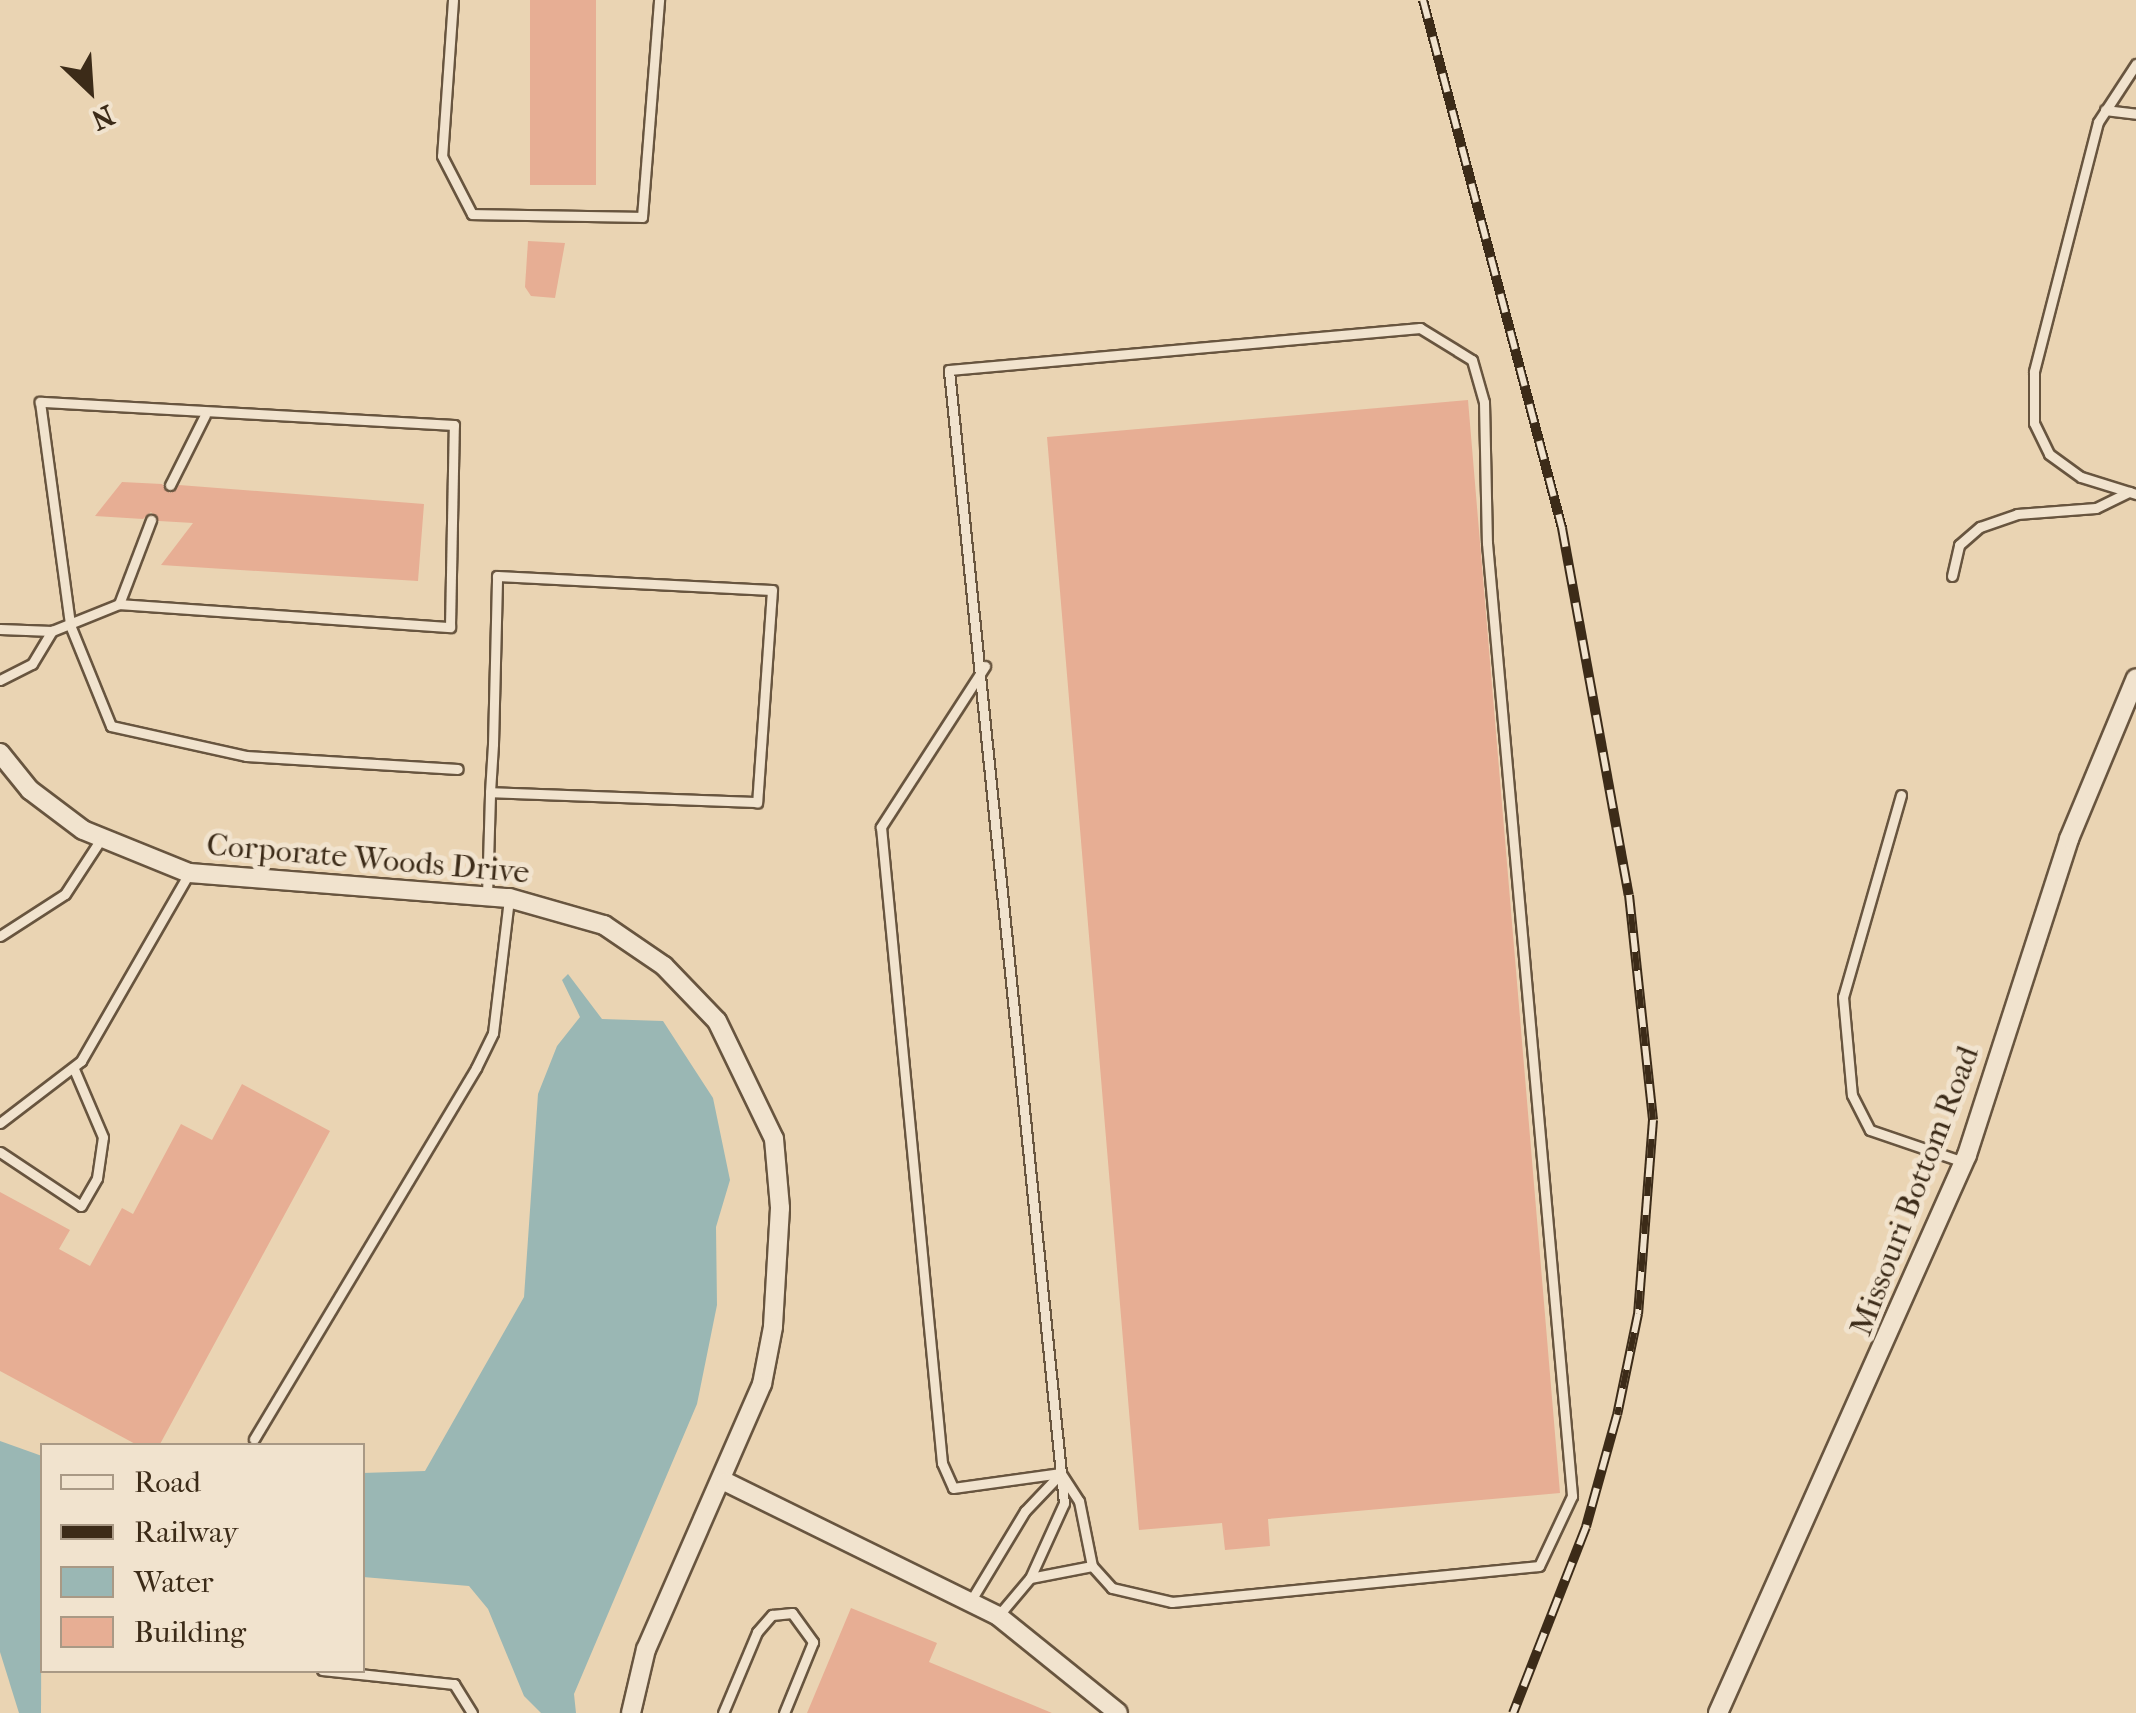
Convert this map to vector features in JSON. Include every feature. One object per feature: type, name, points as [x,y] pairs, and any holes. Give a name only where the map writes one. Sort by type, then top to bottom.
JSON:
[{"type":"street","name":"Missouri Bottom Road","points":[[1718,1713],[1964,1162],[2069,839],[2136,678]]},
{"type":"street","name":"Corporate Woods Drive","points":[[0,754],[30,790],[100,839],[188,873],[508,898],[604,924],[664,966],[717,1021],[774,1139],[780,1208],[773,1327],[762,1384],[726,1482],[646,1650],[631,1713]]},
{"type":"street","points":[[726,1482],[998,1616],[1118,1713]]},
{"type":"lane","points":[[453,0],[442,156],[472,214],[642,218],[659,0]]},
{"type":"lane","points":[[2133,493],[2081,477],[2049,454],[2034,424],[2034,372],[2105,110],[2134,66]]},
{"type":"lane","points":[[2105,110],[2136,114]]},
{"type":"lane","points":[[998,1616],[1030,1578],[1064,1503],[1061,1473],[985,666],[949,370],[1420,328],[1472,360],[1484,402],[1487,543],[1572,1496],[1539,1566],[1172,1602],[1112,1588],[1092,1566],[1079,1501],[1061,1473]]},
{"type":"lane","points":[[0,628],[52,631],[70,625],[119,604],[450,627],[454,426],[205,415],[40,402],[70,625],[111,726],[246,756],[458,769]]},
{"type":"lane","points":[[170,485],[205,415]]},
{"type":"lane","points":[[1952,576],[1959,545],[1980,527],[2017,514],[2096,508],[2133,493]]},
{"type":"lane","points":[[119,604],[151,520]]},
{"type":"lane","points":[[486,896],[497,576],[772,590],[757,802],[490,792]]},
{"type":"lane","points":[[0,680],[32,664],[52,631]]},
{"type":"lane","points":[[985,666],[882,827],[883,847],[942,1463],[952,1488],[1061,1473]]},
{"type":"lane","points":[[1901,795],[1843,997],[1852,1095],[1870,1130],[1964,1162]]},
{"type":"lane","points":[[0,936],[65,894],[100,839]]},
{"type":"lane","points":[[0,1124],[74,1069],[188,873]]},
{"type":"lane","points":[[254,1439],[476,1068],[492,1033],[508,898]]},
{"type":"lane","points":[[0,1152],[81,1206],[97,1178],[103,1137],[74,1069]]},
{"type":"lane","points":[[970,1602],[1025,1511],[1061,1473]]},
{"type":"lane","points":[[1030,1578],[1092,1566]]},
{"type":"lane","points":[[723,1713],[757,1632],[772,1616],[792,1613],[813,1642],[784,1713]]},
{"type":"lane","points":[[350,1673],[454,1684],[472,1713]]},
{"type":"water","points":[[568,974],[602,1019],[663,1021],[713,1098],[730,1180],[716,1227],[717,1305],[697,1404],[574,1694],[576,1713],[541,1713],[524,1696],[488,1609],[469,1586],[365,1577],[365,1473],[425,1471],[524,1297],[538,1094],[557,1046],[580,1017],[562,980]]},
{"type":"water","points":[[0,1441],[40,1455],[41,1713],[19,1713],[0,1652]]},
{"type":"building","points":[[530,0],[596,0],[596,185],[530,185]]},
{"type":"building","points":[[528,241],[565,243],[555,298],[531,296],[525,287]]},
{"type":"building","points":[[1468,400],[1560,1493],[1268,1519],[1270,1546],[1225,1550],[1222,1523],[1139,1530],[1047,437]]},
{"type":"building","points":[[122,482],[162,484],[170,493],[179,485],[424,504],[418,581],[161,565],[193,523],[159,521],[151,512],[143,519],[95,516]]},
{"type":"building","points":[[242,1084],[330,1131],[161,1443],[133,1443],[0,1371],[0,1192],[70,1230],[59,1249],[90,1266],[122,1208],[133,1214],[181,1124],[212,1140]]},
{"type":"building","points":[[851,1608],[937,1643],[929,1662],[1052,1713],[807,1713]]},
{"type":"railway","points":[[1423,0],[1562,528],[1629,895],[1653,1120],[1638,1314],[1617,1415],[1586,1527],[1513,1713]]}]
